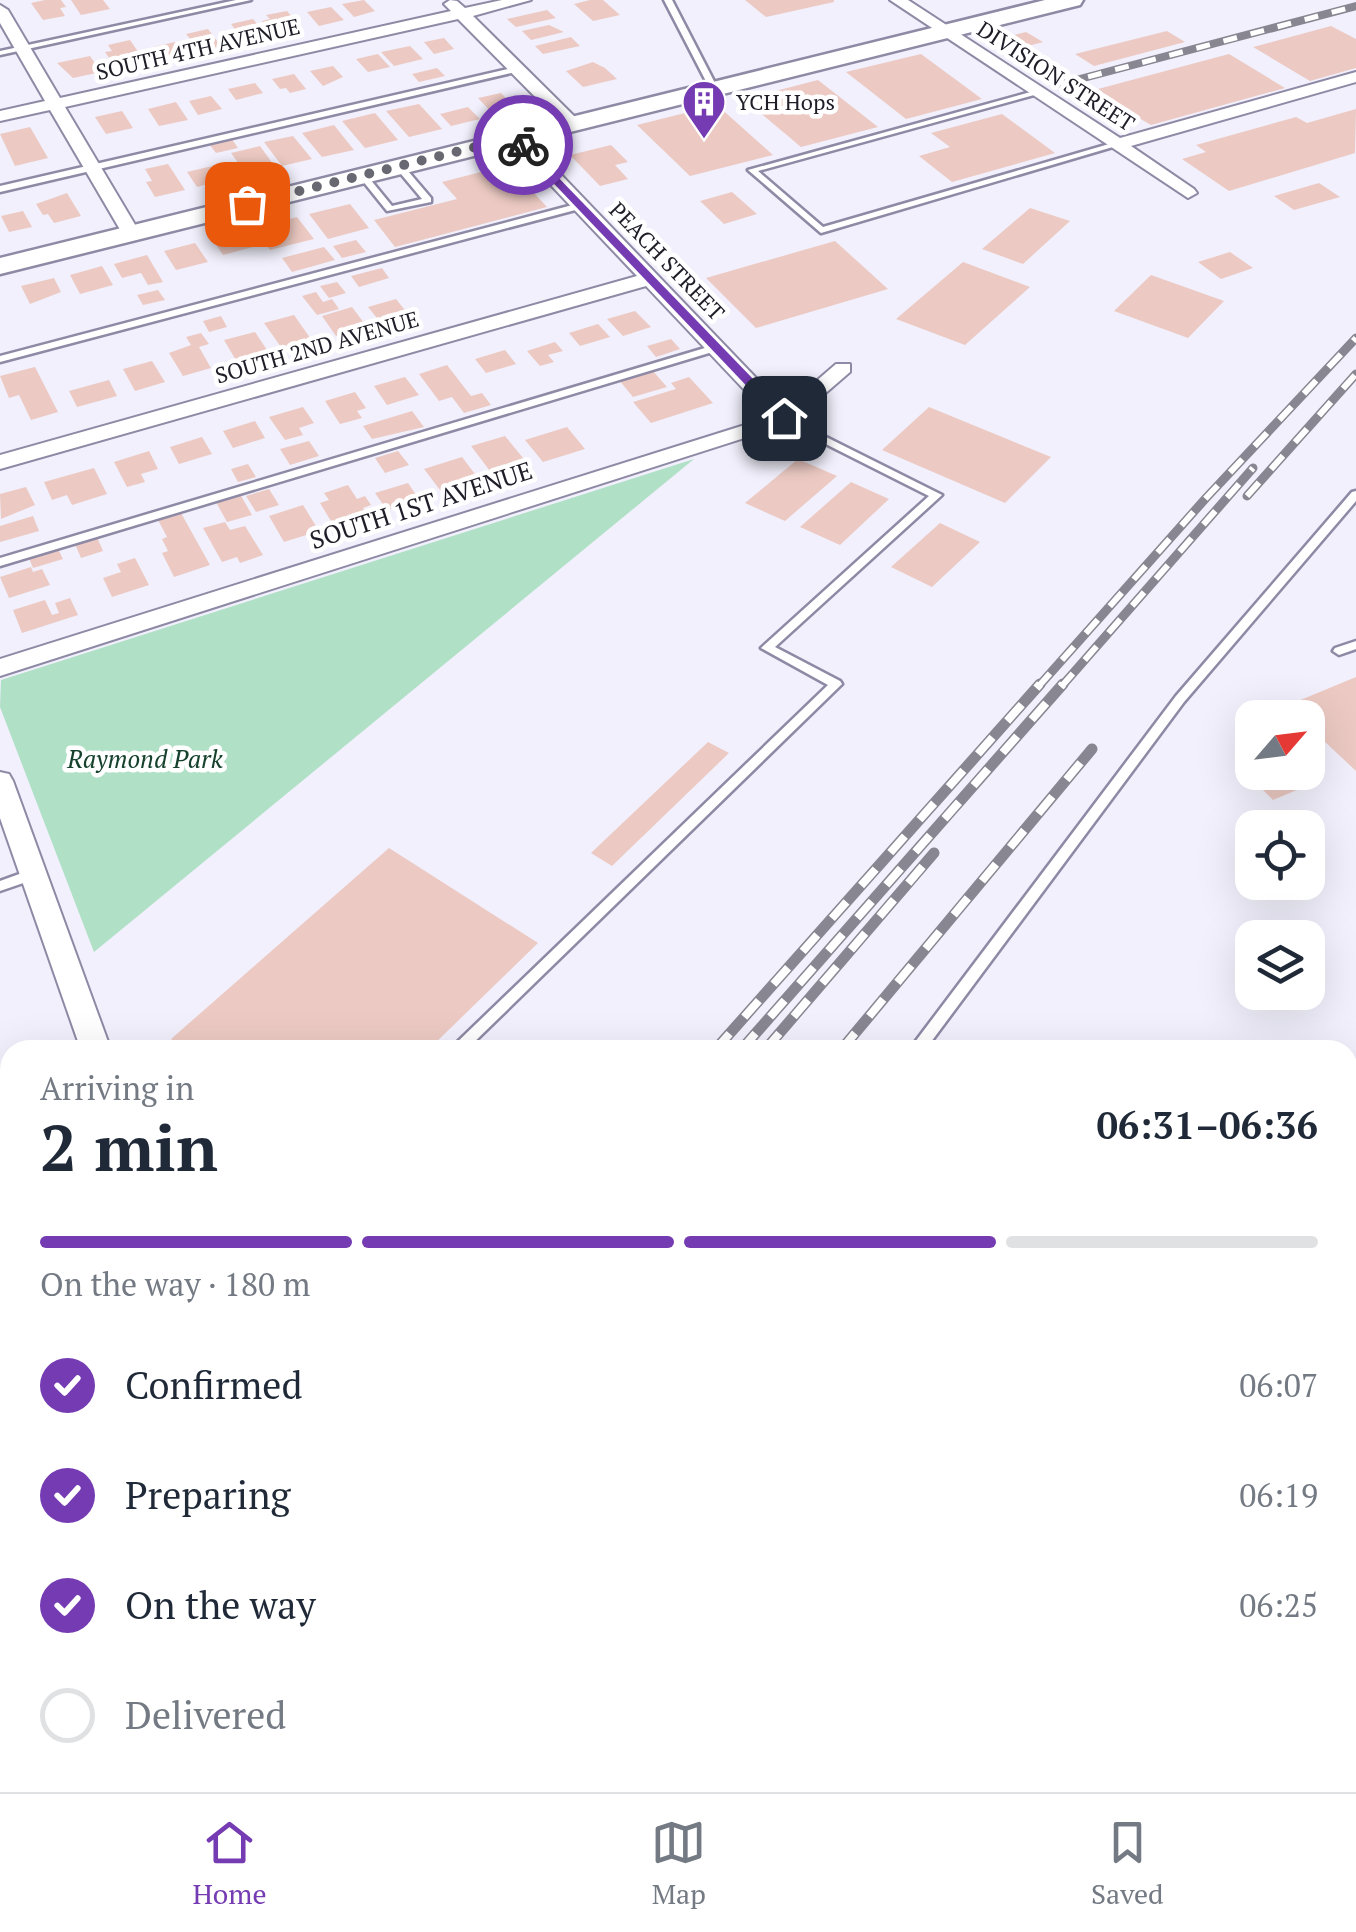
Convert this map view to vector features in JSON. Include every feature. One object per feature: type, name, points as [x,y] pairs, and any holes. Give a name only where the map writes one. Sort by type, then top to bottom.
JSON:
[{"type":"street","points":[[448,0],[571,123]]},
{"type":"street","name":"SOUTH 4TH AVENUE","points":[[0,116],[523,0]]},
{"type":"street","name":"DIVISION STREET","points":[[898,0],[944,32],[974,46],[1188,193]]},
{"type":"street","points":[[0,266],[1072,0]]},
{"type":"street","points":[[0,10],[131,233]]},
{"type":"street","points":[[1119,144],[1356,77]]},
{"type":"street","name":"PEACH STREET","points":[[516,137],[784,418]]},
{"type":"street","name":"SOUTH 2ND AVENUE","points":[[0,462],[648,279]]},
{"type":"street","name":"SOUTH 1ST AVENUE","points":[[0,668],[784,418],[843,368]]},
{"type":"street","points":[[0,781],[89,1040]]},
{"type":"lane","points":[[0,52],[247,0]]},
{"type":"lane","points":[[668,0],[714,88]]},
{"type":"lane","points":[[0,189],[517,68]]},
{"type":"lane","points":[[1041,92],[752,170],[821,230],[1119,144]]},
{"type":"lane","points":[[362,175],[390,209],[428,200],[399,166]]},
{"type":"lane","points":[[0,359],[580,206]]},
{"type":"lane","points":[[0,562],[716,348]]},
{"type":"lane","points":[[466,1040],[836,684],[767,648],[936,495],[784,418]]},
{"type":"lane","points":[[924,1040],[1180,699],[1356,494]]},
{"type":"lane","points":[[1339,651],[1356,644]]},
{"type":"lane","points":[[0,886],[33,874]]},
{"type":"green space","name":"Raymond Park","points":[[694,459],[94,952],[0,707],[1,680]]},
{"type":"building","points":[[61,0],[66,7],[60,8],[65,16],[43,20],[31,3]]},
{"type":"building","points":[[71,0],[103,0],[110,9],[81,15]]},
{"type":"building","points":[[364,0],[375,11],[354,17],[342,4]]},
{"type":"building","points":[[603,0],[620,15],[593,21],[574,4]]},
{"type":"building","points":[[745,0],[834,0],[834,2],[766,17]]},
{"type":"building","points":[[331,7],[344,20],[319,26],[307,12]]},
{"type":"building","points":[[547,10],[556,18],[516,27],[507,19]]},
{"type":"building","points":[[287,11],[301,27],[295,28],[297,31],[272,33],[262,21],[270,19],[266,15]]},
{"type":"building","points":[[253,19],[268,37],[245,42],[231,24]]},
{"type":"building","points":[[549,25],[564,32],[531,40],[522,31]]},
{"type":"building","points":[[1331,26],[1356,39],[1356,68],[1310,81],[1253,47]]},
{"type":"building","points":[[208,29],[221,46],[200,51],[186,34]]},
{"type":"building","points":[[1167,31],[1185,42],[1094,66],[1075,54]]},
{"type":"building","points":[[1026,32],[1043,42],[1013,50],[997,39]]},
{"type":"building","points":[[571,37],[580,46],[543,54],[535,46]]},
{"type":"building","points":[[444,38],[454,49],[434,54],[424,42]]},
{"type":"building","points":[[130,40],[145,62],[116,68],[105,52],[112,51],[108,45]]},
{"type":"building","points":[[175,42],[184,55],[162,60],[153,47]]},
{"type":"building","points":[[410,46],[423,59],[394,66],[381,52]]},
{"type":"building","points":[[378,54],[390,67],[368,72],[356,59]]},
{"type":"building","name":"YCH Hops","points":[[921,54],[982,99],[906,119],[846,72]]},
{"type":"building","points":[[1229,54],[1285,88],[1151,125],[1111,102],[1115,101],[1098,89]]},
{"type":"building","points":[[90,56],[101,72],[73,78],[57,63]]},
{"type":"building","points":[[593,62],[617,79],[583,87],[566,71]]},
{"type":"building","points":[[333,66],[343,77],[323,86],[310,71]]},
{"type":"building","points":[[437,68],[445,76],[419,82],[412,74]]},
{"type":"building","points":[[294,74],[306,89],[290,93],[272,79]]},
{"type":"building","name":"YCH Hops","points":[[818,80],[878,127],[801,147],[744,99]]},
{"type":"building","points":[[255,83],[263,93],[236,100],[228,89]]},
{"type":"building","points":[[501,93],[517,110],[495,116],[478,98]]},
{"type":"building","points":[[211,96],[222,109],[198,115],[189,101]]},
{"type":"building","points":[[176,102],[188,120],[159,126],[148,109]]},
{"type":"building","points":[[419,104],[442,129],[409,137],[386,111]]},
{"type":"building","name":"YCH Hops","points":[[717,105],[773,155],[690,176],[637,125]]},
{"type":"building","points":[[468,107],[480,119],[451,126],[440,114]]},
{"type":"building","points":[[1356,109],[1355,153],[1229,191],[1182,159],[1206,152],[1196,145],[1296,117],[1307,123]]},
{"type":"building","points":[[122,111],[133,128],[106,134],[95,117]]},
{"type":"building","points":[[375,113],[398,140],[365,148],[342,121]]},
{"type":"building","points":[[1002,114],[1055,153],[952,182],[919,156],[950,147],[931,133]]},
{"type":"building","points":[[334,125],[354,150],[322,157],[302,133]]},
{"type":"building","points":[[30,127],[48,158],[15,166],[0,134]]},
{"type":"building","points":[[293,136],[312,159],[282,166],[264,142]]},
{"type":"building","points":[[231,138],[238,148],[216,153],[209,144]]},
{"type":"building","points":[[611,145],[628,162],[615,165],[628,179],[600,186],[570,155]]},
{"type":"building","points":[[260,146],[273,164],[244,171],[231,153]]},
{"type":"building","points":[[168,164],[185,190],[155,197],[146,182],[152,181],[145,169]]},
{"type":"building","points":[[221,164],[232,179],[210,187],[197,187],[187,172]]},
{"type":"building","points":[[508,165],[547,207],[395,247],[374,220],[457,199],[442,182]]},
{"type":"building","points":[[1319,183],[1340,197],[1294,210],[1274,196]]},
{"type":"building","points":[[732,192],[757,214],[724,224],[700,201]]},
{"type":"building","points":[[67,193],[81,216],[54,223],[36,204]]},
{"type":"building","points":[[350,204],[369,228],[328,239],[309,214]]},
{"type":"building","points":[[1030,208],[1070,221],[1023,264],[982,249]]},
{"type":"building","points":[[23,211],[32,227],[9,232],[1,216]]},
{"type":"building","points":[[297,217],[314,239],[270,250],[254,228]]},
{"type":"building","points":[[246,231],[257,246],[223,255],[214,242]]},
{"type":"building","points":[[356,240],[366,252],[342,258],[333,246]]},
{"type":"building","points":[[835,241],[888,289],[756,328],[706,278]]},
{"type":"building","points":[[195,243],[208,262],[176,270],[164,251]]},
{"type":"building","points":[[324,247],[335,260],[292,272],[282,258]]},
{"type":"building","points":[[1230,252],[1253,268],[1221,279],[1198,262]]},
{"type":"building","points":[[147,255],[163,282],[148,285],[141,273],[122,278],[114,264]]},
{"type":"building","points":[[963,262],[1030,287],[965,345],[896,319]]},
{"type":"building","points":[[102,266],[113,285],[80,294],[70,275]]},
{"type":"building","points":[[382,268],[389,278],[359,287],[351,276]]},
{"type":"building","points":[[1151,275],[1224,301],[1188,338],[1114,311]]},
{"type":"building","points":[[54,278],[61,292],[30,304],[21,286]]},
{"type":"building","points":[[337,282],[346,293],[329,298],[320,286]]},
{"type":"building","points":[[158,290],[165,300],[143,305],[137,295]]},
{"type":"building","points":[[316,292],[323,302],[332,299],[339,309],[317,315],[302,296]]},
{"type":"building","points":[[396,299],[408,314],[380,322],[368,307]]},
{"type":"building","points":[[352,307],[367,327],[336,336],[322,316]]},
{"type":"building","points":[[635,311],[651,327],[623,336],[607,319]]},
{"type":"building","points":[[294,315],[313,342],[283,350],[264,323]]},
{"type":"building","points":[[221,316],[227,327],[209,332],[203,321]]},
{"type":"building","points":[[598,324],[610,337],[580,346],[569,333]]},
{"type":"building","points":[[255,332],[269,353],[237,362],[224,340]]},
{"type":"building","points":[[201,333],[209,344],[199,347],[211,368],[183,376],[169,353],[191,345],[186,337]]},
{"type":"building","points":[[671,339],[680,349],[656,357],[647,346]]},
{"type":"building","points":[[555,342],[563,351],[548,355],[554,362],[540,366],[527,351]]},
{"type":"building","points":[[505,350],[516,364],[486,373],[475,359]]},
{"type":"building","points":[[152,361],[165,382],[135,391],[123,369]]},
{"type":"building","points":[[447,365],[471,396],[482,393],[491,405],[464,413],[452,397],[439,401],[419,374]]},
{"type":"building","points":[[35,367],[58,412],[31,420],[19,395],[9,398],[0,376]]},
{"type":"building","points":[[652,370],[667,387],[633,397],[619,380]]},
{"type":"building","points":[[405,377],[419,395],[387,405],[374,386]]},
{"type":"building","points":[[689,377],[713,403],[651,423],[633,402],[676,389],[671,383]]},
{"type":"building","points":[[109,380],[117,396],[77,407],[69,391]]},
{"type":"building","points":[[355,392],[366,408],[357,411],[362,418],[340,424],[325,401]]},
{"type":"building","points":[[303,407],[314,423],[299,428],[303,435],[285,440],[269,417]]},
{"type":"building","points":[[929,407],[1051,457],[1005,503],[882,450]]},
{"type":"building","points":[[412,411],[424,427],[372,439],[363,426]]},
{"type":"building","points":[[255,421],[265,438],[233,448],[223,431]]},
{"type":"building","points":[[567,427],[585,449],[543,462],[525,440]]},
{"type":"building","points":[[505,436],[528,464],[493,475],[471,446]]},
{"type":"building","points":[[202,437],[212,454],[179,464],[170,447]]},
{"type":"building","points":[[309,441],[319,456],[290,465],[280,449]]},
{"type":"building","points":[[149,451],[158,469],[141,474],[145,482],[127,487],[114,462]]},
{"type":"building","points":[[398,451],[409,465],[385,473],[375,458]]},
{"type":"building","points":[[462,457],[478,478],[440,490],[424,469]]},
{"type":"building","points":[[798,459],[837,476],[785,521],[745,503]]},
{"type":"building","points":[[248,464],[256,477],[238,482],[231,469]]},
{"type":"building","points":[[94,468],[107,494],[72,505],[67,495],[52,500],[44,482]]},
{"type":"building","points":[[851,482],[889,499],[840,545],[800,527]]},
{"type":"building","points":[[408,483],[419,499],[387,510],[375,493]]},
{"type":"building","points":[[348,485],[357,499],[365,496],[371,505],[363,508],[368,515],[334,526],[320,503],[329,500],[324,493]]},
{"type":"building","points":[[26,487],[35,505],[1,519],[0,494]]},
{"type":"building","points":[[269,489],[279,505],[256,512],[246,496]]},
{"type":"building","points":[[240,494],[252,515],[227,522],[216,502]]},
{"type":"building","points":[[303,505],[319,531],[284,542],[269,516]]},
{"type":"building","points":[[181,513],[210,565],[174,577],[162,553],[168,551],[162,539],[167,537],[158,520]]},
{"type":"building","points":[[33,516],[39,531],[0,542],[0,526]]},
{"type":"building","points":[[225,522],[230,530],[245,526],[263,555],[240,563],[237,557],[222,562],[203,528]]},
{"type":"building","points":[[940,523],[980,542],[932,587],[891,567]]},
{"type":"building","points":[[97,537],[103,551],[81,558],[75,544]]},
{"type":"building","points":[[58,549],[63,559],[33,568],[29,558]]},
{"type":"building","points":[[135,558],[149,585],[112,597],[103,578],[121,572],[117,564]]},
{"type":"building","points":[[31,567],[33,572],[42,569],[50,585],[9,598],[0,577]]},
{"type":"building","points":[[70,598],[78,615],[22,633],[13,610],[45,600],[52,615],[59,613],[55,603]]},
{"type":"building","points":[[1356,677],[1356,771],[1325,742],[1325,700],[1300,700]]},
{"type":"building","points":[[708,742],[729,753],[612,866],[591,853]]},
{"type":"building","points":[[1263,790],[1297,790],[1273,800]]},
{"type":"building","points":[[389,848],[538,943],[438,1040],[171,1039]]},
{"type":"railway","points":[[1061,84],[1356,6]]},
{"type":"railway","points":[[1038,687],[1206,498],[1356,338]]},
{"type":"railway","points":[[1247,496],[1356,374]]},
{"type":"railway","points":[[1061,687],[1253,468]]},
{"type":"railway","points":[[724,1040],[1040,684]]},
{"type":"railway","points":[[750,1040],[1063,684]]},
{"type":"railway","points":[[849,1040],[1092,749]]},
{"type":"railway","points":[[774,1040],[934,853]]},
{"type":"way so far","points":[[247,204],[516,137],[523,145]]},
{"type":"place","name":"YCH Hops","points":[[704,140]]},
{"type":"route","points":[[523,145],[784,418]]}]
